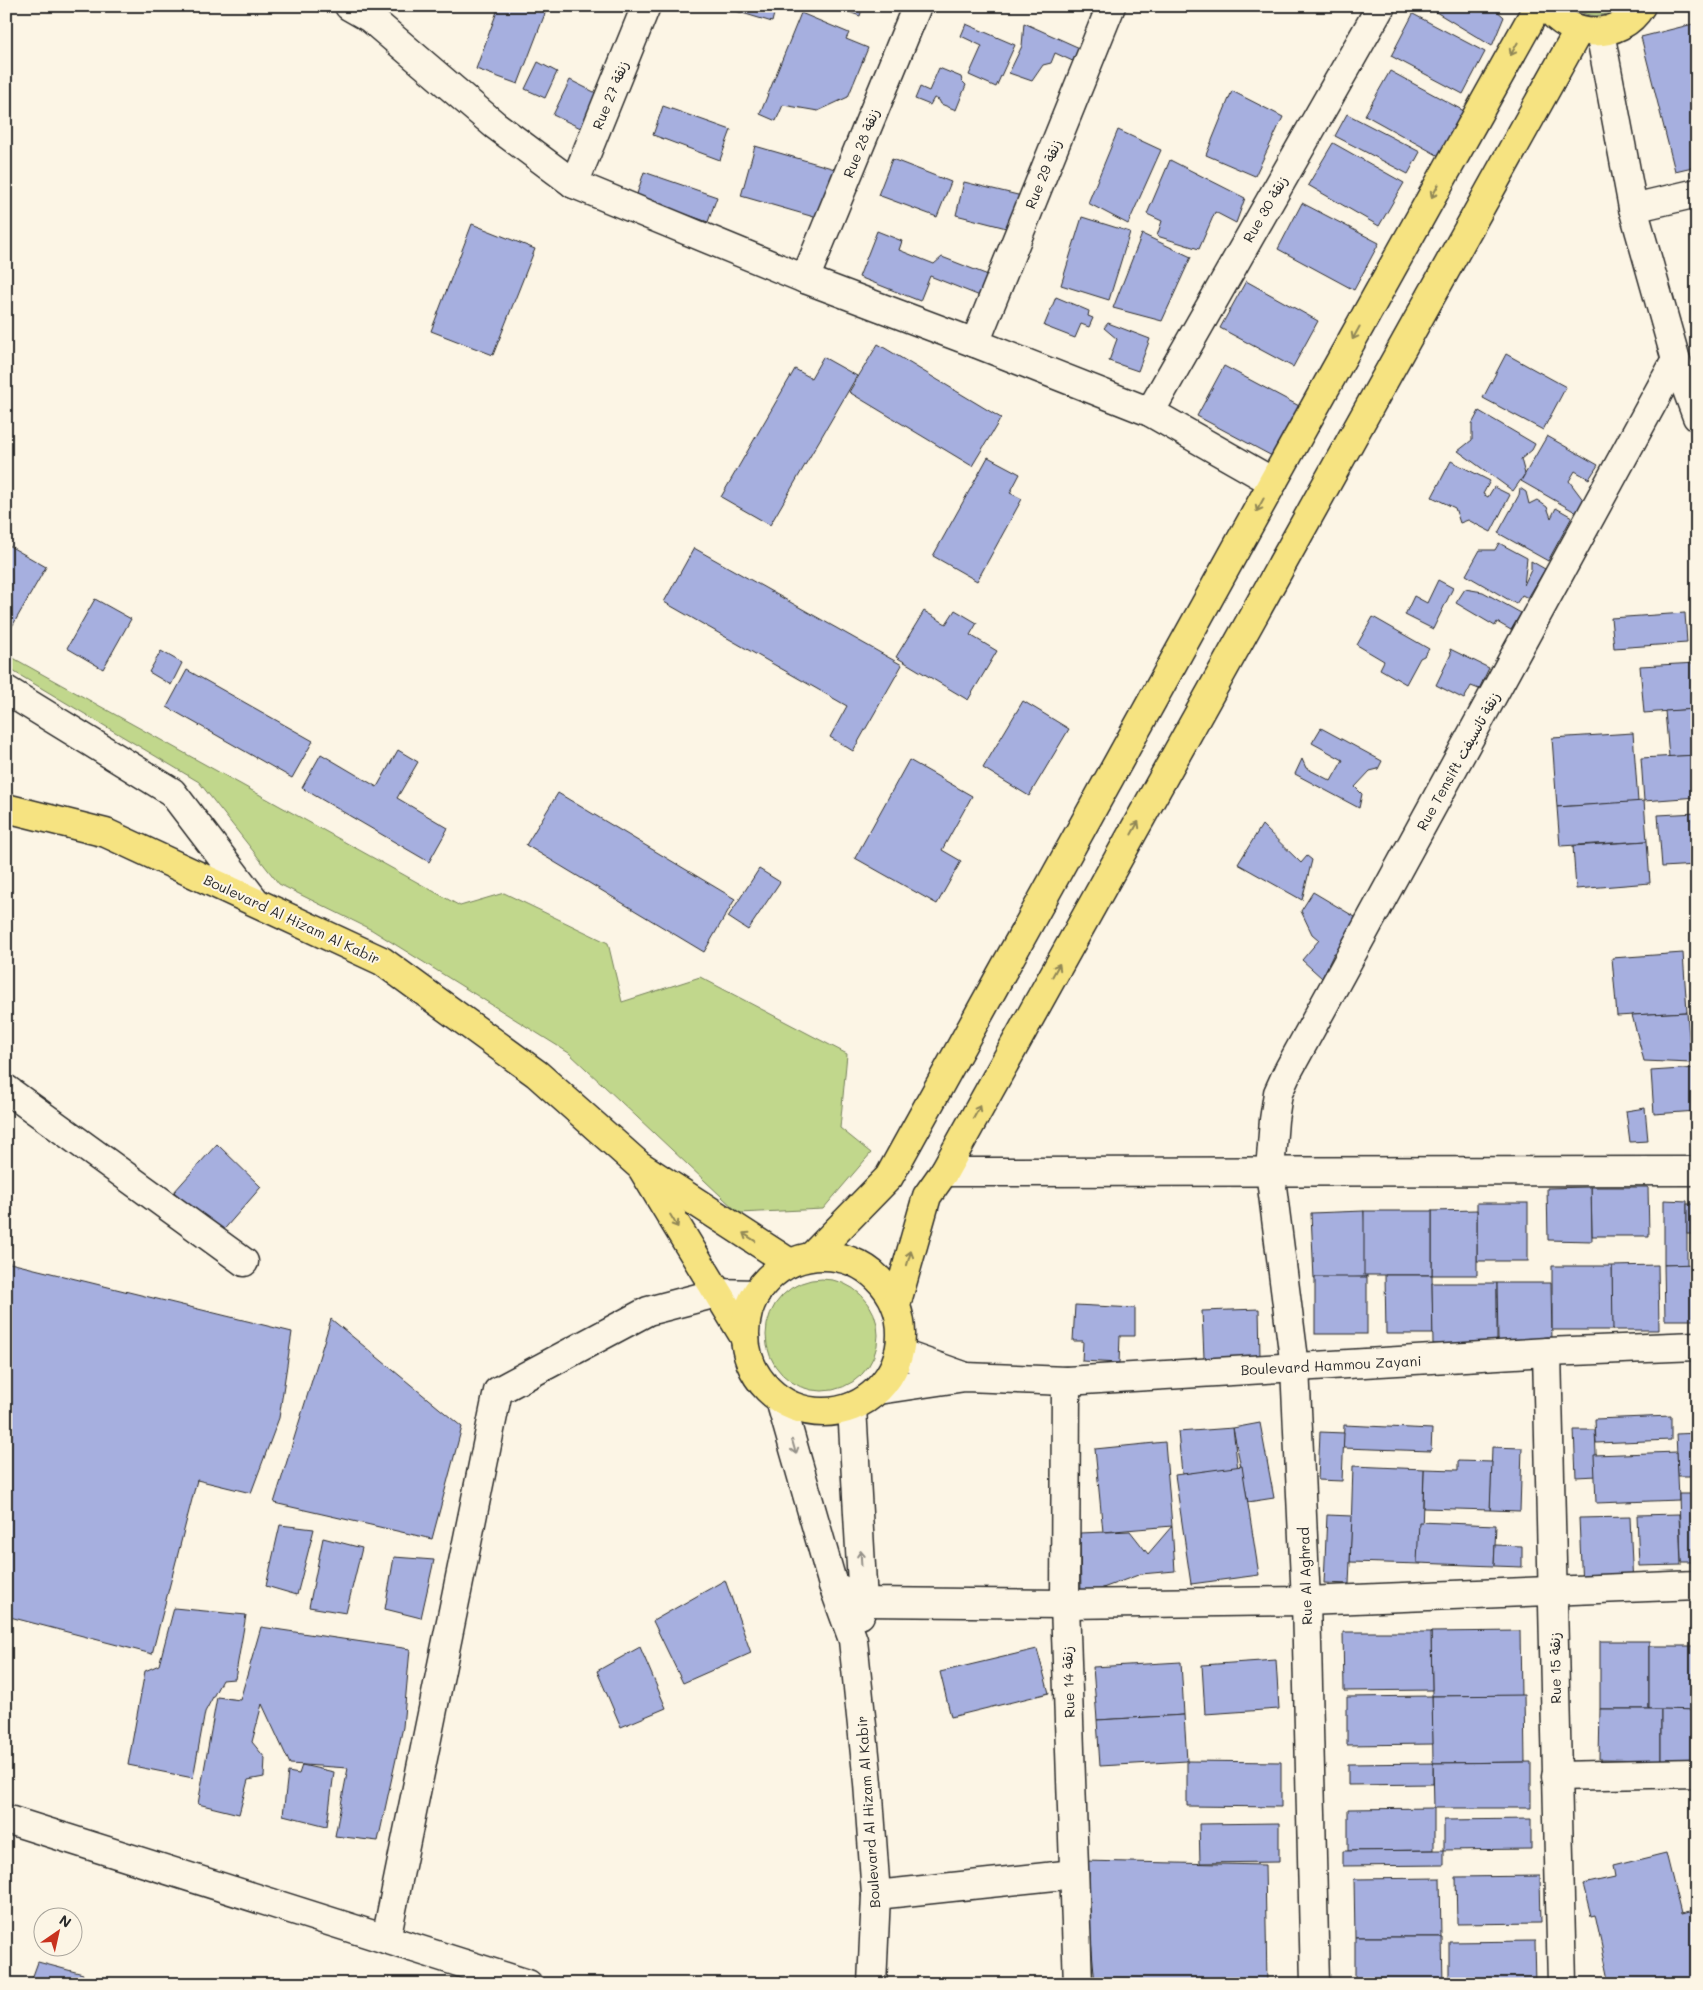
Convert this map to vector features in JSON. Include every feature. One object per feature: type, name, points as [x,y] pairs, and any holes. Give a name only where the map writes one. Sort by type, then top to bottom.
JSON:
[{"type":"main road","points":[[801,1260],[838,1257],[862,1266],[882,1283],[896,1305],[901,1329],[899,1353],[892,1373],[878,1390],[852,1408],[834,1412],[815,1412],[797,1408],[780,1400],[766,1388],[755,1373],[748,1356],[745,1338],[747,1315],[756,1294],[771,1276],[801,1260],[889,1177],[1538,6]]},
{"type":"main road","points":[[1547,6],[1551,13],[1564,24],[1589,31],[1613,29],[1637,13],[1641,6]]},
{"type":"main road","points":[[896,1305],[927,1196],[944,1172],[1589,31]]},
{"type":"main road","name":"Boulevard Al Hizam Al Kabir","points":[[6,808],[106,833],[382,961],[537,1074],[640,1165],[801,1260]]},
{"type":"main road","name":"Boulevard Al Hizam Al Kabir","points":[[640,1165],[745,1338]]},
{"type":"street","name":"Rue 27 زنقة","points":[[574,184],[646,6]]},
{"type":"street","name":"Rue 28 زنقة","points":[[804,279],[918,6]]},
{"type":"street","name":"Rue 29 زنقة","points":[[975,343],[1111,6]]},
{"type":"street","name":"Rue 30 زنقة","points":[[1150,412],[1381,6]]},
{"type":"street","points":[[365,10],[495,125],[574,184],[804,279],[975,343],[1150,412],[1273,482]]},
{"type":"street","points":[[1589,31],[1633,208],[1676,360],[1697,417]]},
{"type":"street","points":[[1633,208],[1697,193]]},
{"type":"street","name":"Rue Tensift زنقة تانسيفت","points":[[1270,1171],[1278,1093],[1288,1071],[1676,360]]},
{"type":"street","points":[[6,690],[172,792],[255,901]]},
{"type":"street","points":[[6,1089],[244,1262]]},
{"type":"street","name":"Rue Al Aghrad","points":[[1270,1171],[1295,1367],[1306,1601],[1314,1984]]},
{"type":"street","points":[[944,1172],[1697,1171]]},
{"type":"street","points":[[386,1939],[498,1391],[648,1311],[717,1293],[756,1294]]},
{"type":"street","name":"Boulevard Hammou Zayani","points":[[965,1377],[1066,1381],[1547,1352],[1697,1346]]},
{"type":"street","name":"Rue 15 زنقة","points":[[1547,1352],[1562,1984]]},
{"type":"street","points":[[899,1353],[965,1377]]},
{"type":"street","points":[[878,1390],[965,1377]]},
{"type":"street","name":"Rue 14 زنقة","points":[[1066,1381],[1065,1604],[1078,1984]]},
{"type":"street","name":"Boulevard Al Hizam Al Kabir","points":[[780,1400],[833,1585],[853,1640],[868,1783],[876,1896],[872,1984]]},
{"type":"street","name":"Boulevard Al Hizam Al Kabir","points":[[852,1408],[863,1602],[853,1640]]},
{"type":"street","points":[[833,1585],[863,1602],[1065,1604],[1306,1601],[1697,1585]]},
{"type":"street","points":[[1556,1776],[1697,1773]]},
{"type":"street","points":[[6,1819],[528,1984]]},
{"type":"street","points":[[876,1896],[1074,1874]]},
{"type":"green space","points":[[1571,6],[1622,6],[1603,15],[1590,15]]},
{"type":"green space","points":[[6,654],[460,906],[504,893],[608,943],[622,1002],[700,977],[847,1054],[840,1128],[871,1153],[823,1209],[739,1213],[569,1053],[372,930],[279,884],[199,782],[11,670],[6,666]]},
{"type":"green space","points":[[822,1279],[843,1284],[861,1296],[873,1314],[878,1335],[873,1356],[861,1374],[843,1386],[822,1391],[801,1386],[783,1374],[771,1356],[766,1335],[771,1314],[783,1296],[801,1284]]},
{"type":"building","points":[[499,6],[536,6],[546,11],[518,84],[476,69]]},
{"type":"building","points":[[719,6],[776,6],[772,22]]},
{"type":"building","points":[[832,6],[863,6],[860,16]]},
{"type":"building","points":[[1426,6],[1496,6],[1494,8],[1504,17],[1492,46]]},
{"type":"building","points":[[801,13],[849,33],[846,39],[868,48],[848,97],[818,111],[783,105],[776,121],[760,114]]},
{"type":"building","points":[[1413,14],[1485,52],[1463,94],[1391,56]]},
{"type":"building","points":[[1024,23],[1084,50],[1077,63],[1055,53],[1051,63],[1043,65],[1032,81],[1009,73],[1022,46]]},
{"type":"building","points":[[1697,23],[1697,166],[1675,171],[1641,37]]},
{"type":"building","points":[[966,24],[1015,45],[996,87],[969,75],[982,46],[961,36]]},
{"type":"building","points":[[538,62],[557,72],[545,98],[525,89]]},
{"type":"building","points":[[939,68],[961,77],[966,85],[956,110],[941,104],[939,100],[934,98],[930,105],[915,99],[920,87],[929,91]]},
{"type":"building","points":[[1390,71],[1464,111],[1439,156],[1365,115]]},
{"type":"building","points":[[570,80],[602,96],[585,130],[553,115]]},
{"type":"building","points":[[1232,91],[1283,117],[1255,176],[1206,155]]},
{"type":"building","points":[[663,106],[731,130],[720,160],[653,135]]},
{"type":"building","points":[[1347,114],[1420,152],[1408,174],[1335,136]]},
{"type":"building","points":[[1118,130],[1161,150],[1128,224],[1088,203]]},
{"type":"building","points":[[1333,143],[1404,183],[1379,226],[1308,185]]},
{"type":"building","points":[[755,146],[835,169],[821,219],[741,196]]},
{"type":"building","points":[[892,159],[951,182],[937,217],[878,195]]},
{"type":"building","points":[[1170,160],[1245,198],[1236,223],[1215,212],[1199,249],[1157,236],[1162,221],[1147,214]]},
{"type":"building","points":[[644,172],[717,197],[708,222],[636,197]]},
{"type":"building","points":[[964,182],[1022,196],[1014,230],[956,215]]},
{"type":"building","points":[[1302,203],[1379,243],[1354,290],[1278,249]]},
{"type":"building","points":[[1082,217],[1130,232],[1109,300],[1061,285]]},
{"type":"building","points":[[472,224],[535,249],[493,355],[431,331]]},
{"type":"building","points":[[877,231],[902,241],[899,250],[934,264],[942,257],[988,275],[980,296],[930,276],[920,301],[859,277]]},
{"type":"building","points":[[1142,234],[1191,257],[1162,321],[1113,308]]},
{"type":"building","points":[[1246,281],[1318,321],[1293,367],[1220,328]]},
{"type":"building","points":[[1056,297],[1089,311],[1088,316],[1093,318],[1089,327],[1081,324],[1075,338],[1044,326]]},
{"type":"building","points":[[1108,323],[1150,339],[1138,371],[1109,361],[1117,339],[1104,328]]},
{"type":"building","points":[[878,344],[1001,418],[972,466],[849,392]]},
{"type":"building","points":[[1506,354],[1566,387],[1543,430],[1483,398]]},
{"type":"building","points":[[823,357],[857,376],[770,525],[721,497],[795,369],[811,378]]},
{"type":"building","points":[[1224,366],[1301,407],[1274,457],[1197,416]]},
{"type":"building","points":[[1479,411],[1535,444],[1532,450],[1521,459],[1525,474],[1513,491],[1458,451],[1472,440],[1472,424]]},
{"type":"building","points":[[1547,436],[1598,465],[1589,479],[1575,471],[1569,481],[1584,501],[1577,513],[1521,481]]},
{"type":"building","points":[[988,457],[1020,474],[1010,493],[1022,499],[977,581],[933,556]]},
{"type":"building","points":[[1451,461],[1490,481],[1483,494],[1488,497],[1494,487],[1510,495],[1491,532],[1468,520],[1460,523],[1455,508],[1432,497]]},
{"type":"building","points":[[1520,488],[1526,492],[1529,504],[1537,500],[1547,507],[1551,518],[1556,508],[1572,517],[1548,561],[1498,533],[1519,495]]},
{"type":"building","points":[[1499,543],[1527,558],[1524,585],[1531,570],[1531,561],[1545,569],[1528,598],[1522,595],[1516,604],[1466,575],[1480,550],[1495,550]]},
{"type":"building","points":[[6,544],[46,567],[6,637]]},
{"type":"building","points":[[694,548],[902,665],[853,751],[830,737],[847,706],[664,602]]},
{"type":"building","points":[[1438,580],[1453,588],[1433,629],[1405,615],[1414,596],[1427,603]]},
{"type":"building","points":[[1465,589],[1483,592],[1521,613],[1511,630],[1497,622],[1495,626],[1456,603]]},
{"type":"building","points":[[95,599],[131,619],[103,669],[67,648]]},
{"type":"building","points":[[955,610],[977,623],[970,635],[997,651],[968,700],[896,657],[924,611],[946,624]]},
{"type":"building","points":[[1685,613],[1687,643],[1614,648],[1611,618]]},
{"type":"building","points":[[1373,617],[1429,649],[1420,658],[1406,684],[1380,669],[1384,661],[1357,645]]},
{"type":"building","points":[[1450,649],[1489,668],[1479,689],[1471,686],[1464,699],[1436,685],[1451,654]]},
{"type":"building","points":[[161,651],[182,663],[171,685],[149,672]]},
{"type":"building","points":[[1697,663],[1697,709],[1644,713],[1640,666]]},
{"type":"building","points":[[187,670],[313,741],[292,778],[167,707]]},
{"type":"building","points":[[1023,701],[1069,729],[1029,796],[983,768]]},
{"type":"building","points":[[1697,709],[1697,755],[1669,757],[1665,711]]},
{"type":"building","points":[[1321,728],[1382,761],[1378,769],[1370,771],[1355,787],[1362,794],[1359,808],[1295,774],[1302,759],[1306,768],[1331,781],[1343,760],[1312,743]]},
{"type":"building","points":[[1633,733],[1638,802],[1557,807],[1552,738]]},
{"type":"building","points":[[398,750],[418,762],[397,798],[448,828],[429,862],[302,788],[321,754],[377,787]]},
{"type":"building","points":[[1697,755],[1697,797],[1644,801],[1641,758]]},
{"type":"building","points":[[909,760],[972,796],[942,850],[961,861],[937,904],[855,858]]},
{"type":"building","points":[[558,793],[735,899],[704,952],[526,845]]},
{"type":"building","points":[[1644,801],[1647,841],[1560,846],[1557,807]]},
{"type":"building","points":[[1697,813],[1697,865],[1662,867],[1658,815]]},
{"type":"building","points":[[1262,825],[1301,863],[1307,856],[1312,860],[1302,900],[1238,864]]},
{"type":"building","points":[[1647,841],[1650,883],[1576,889],[1573,846]]},
{"type":"building","points":[[759,869],[780,882],[748,930],[728,917]]},
{"type":"building","points":[[1692,880],[1697,880],[1697,934],[1696,934]]},
{"type":"building","points":[[1313,892],[1360,920],[1340,954],[1334,953],[1322,978],[1302,960],[1319,940],[1312,934],[1301,911]]},
{"type":"building","points":[[1683,953],[1687,1012],[1617,1016],[1612,958]]},
{"type":"building","points":[[1692,1005],[1697,1005],[1697,1068]]},
{"type":"building","points":[[1687,1012],[1691,1063],[1644,1061],[1632,1015]]},
{"type":"building","points":[[1697,1068],[1697,1111],[1654,1114],[1651,1071]]},
{"type":"building","points":[[1645,1108],[1648,1141],[1630,1142],[1626,1111]]},
{"type":"building","points":[[217,1144],[261,1187],[220,1234],[174,1192]]},
{"type":"building","points":[[1591,1187],[1648,1187],[1649,1236],[1592,1236]]},
{"type":"building","points":[[1591,1187],[1592,1241],[1548,1240],[1547,1188]]},
{"type":"building","points":[[1664,1200],[1687,1201],[1687,1265],[1664,1265]]},
{"type":"building","points":[[1477,1203],[1528,1203],[1528,1261],[1477,1261]]},
{"type":"building","points":[[1687,1204],[1697,1204],[1697,1234],[1687,1234]]},
{"type":"building","points":[[1477,1210],[1477,1275],[1432,1275],[1432,1211]]},
{"type":"building","points":[[1364,1211],[1367,1277],[1314,1279],[1311,1213]]},
{"type":"building","points":[[1364,1211],[1432,1211],[1432,1275],[1364,1275]]},
{"type":"building","points":[[6,1262],[292,1332],[279,1418],[251,1493],[197,1480],[152,1654],[6,1616]]},
{"type":"building","points":[[1697,1264],[1697,1320],[1665,1320],[1664,1265]]},
{"type":"building","points":[[1658,1265],[1659,1330],[1612,1330],[1612,1266]]},
{"type":"building","points":[[1552,1266],[1612,1266],[1613,1330],[1552,1330]]},
{"type":"building","points":[[1385,1275],[1432,1275],[1433,1334],[1386,1334]]},
{"type":"building","points":[[1315,1277],[1367,1277],[1367,1334],[1315,1334]]},
{"type":"building","points":[[1432,1283],[1497,1283],[1497,1344],[1433,1344]]},
{"type":"building","points":[[1497,1283],[1551,1283],[1552,1342],[1498,1342]]},
{"type":"building","points":[[1075,1305],[1135,1308],[1135,1336],[1120,1336],[1119,1363],[1082,1361],[1083,1341],[1073,1341]]},
{"type":"building","points":[[1259,1309],[1260,1356],[1204,1358],[1202,1311]]},
{"type":"building","points":[[331,1319],[462,1427],[432,1539],[274,1503]]},
{"type":"building","points":[[1671,1416],[1671,1440],[1596,1443],[1595,1419]]},
{"type":"building","points":[[1260,1423],[1274,1498],[1248,1502],[1233,1428]]},
{"type":"building","points":[[1344,1425],[1432,1429],[1431,1451],[1343,1448]]},
{"type":"building","points":[[1233,1428],[1238,1470],[1182,1474],[1178,1432]]},
{"type":"building","points":[[1574,1430],[1595,1430],[1597,1476],[1576,1477]]},
{"type":"building","points":[[1320,1432],[1344,1433],[1342,1481],[1318,1480]]},
{"type":"building","points":[[1697,1433],[1697,1476],[1678,1476],[1676,1434]]},
{"type":"building","points":[[1165,1442],[1172,1526],[1103,1532],[1095,1449]]},
{"type":"building","points":[[1492,1447],[1522,1448],[1520,1511],[1490,1510]]},
{"type":"building","points":[[1677,1452],[1679,1500],[1596,1503],[1594,1455]]},
{"type":"building","points":[[1458,1461],[1492,1462],[1490,1510],[1423,1508],[1424,1469],[1458,1470]]},
{"type":"building","points":[[1242,1466],[1259,1575],[1191,1584],[1175,1475]]},
{"type":"building","points":[[1353,1466],[1424,1469],[1421,1564],[1350,1562]]},
{"type":"building","points":[[1679,1494],[1694,1494],[1695,1523],[1697,1523],[1697,1562],[1681,1562]]},
{"type":"building","points":[[1679,1514],[1681,1565],[1639,1566],[1637,1515]]},
{"type":"building","points":[[1327,1515],[1352,1516],[1349,1584],[1324,1583]]},
{"type":"building","points":[[1630,1517],[1633,1587],[1582,1588],[1579,1518]]},
{"type":"building","points":[[1419,1522],[1496,1525],[1494,1566],[1417,1563]]},
{"type":"building","points":[[280,1525],[314,1529],[297,1595],[266,1586]]},
{"type":"building","points":[[1172,1526],[1175,1571],[1141,1574],[1081,1596],[1080,1533],[1130,1531],[1148,1554]]},
{"type":"building","points":[[323,1538],[362,1548],[346,1613],[309,1607]]},
{"type":"building","points":[[1495,1545],[1522,1546],[1522,1567],[1494,1566]]},
{"type":"building","points":[[394,1557],[434,1560],[421,1618],[385,1609]]},
{"type":"building","points":[[725,1580],[751,1653],[683,1683],[653,1621]]},
{"type":"building","points":[[174,1608],[246,1615],[235,1679],[222,1680],[205,1712],[193,1778],[128,1765],[145,1671],[159,1665]]},
{"type":"building","points":[[261,1627],[410,1649],[403,1727],[378,1841],[335,1836],[348,1768],[290,1764],[262,1704],[252,1742],[265,1758],[264,1777],[248,1780],[239,1814],[198,1804],[217,1697],[240,1700]]},
{"type":"building","points":[[1520,1631],[1521,1696],[1432,1696],[1431,1632]]},
{"type":"building","points":[[1343,1632],[1431,1632],[1432,1690],[1344,1691]]},
{"type":"building","points":[[1600,1641],[1649,1641],[1649,1709],[1600,1709]]},
{"type":"building","points":[[1649,1646],[1697,1646],[1697,1710],[1649,1709]]},
{"type":"building","points":[[640,1647],[666,1708],[621,1727],[597,1671]]},
{"type":"building","points":[[1037,1649],[1049,1693],[951,1717],[940,1672]]},
{"type":"building","points":[[1276,1660],[1279,1709],[1205,1714],[1202,1665]]},
{"type":"building","points":[[1181,1662],[1184,1715],[1097,1720],[1093,1667]]},
{"type":"building","points":[[1524,1695],[1525,1762],[1433,1763],[1432,1696]]},
{"type":"building","points":[[1432,1696],[1433,1744],[1347,1745],[1347,1697]]},
{"type":"building","points":[[1600,1709],[1661,1709],[1661,1760],[1599,1759]]},
{"type":"building","points":[[1661,1709],[1697,1710],[1697,1760],[1661,1760]]},
{"type":"building","points":[[1184,1715],[1187,1761],[1100,1766],[1097,1720]]},
{"type":"building","points":[[1187,1761],[1281,1762],[1281,1807],[1187,1806]]},
{"type":"building","points":[[1531,1762],[1531,1808],[1434,1808],[1433,1763]]},
{"type":"building","points":[[1433,1763],[1433,1784],[1348,1785],[1348,1764]]},
{"type":"building","points":[[302,1765],[334,1772],[327,1826],[283,1815],[288,1772],[299,1774]]},
{"type":"building","points":[[1434,1808],[1434,1850],[1348,1851],[1348,1809]]},
{"type":"building","points":[[1531,1819],[1531,1849],[1444,1850],[1444,1820]]},
{"type":"building","points":[[1279,1823],[1279,1862],[1200,1863],[1199,1824]]},
{"type":"building","points":[[1444,1850],[1444,1865],[1343,1866],[1343,1851]]},
{"type":"building","points":[[1666,1853],[1681,1914],[1697,1910],[1697,1984],[1610,1984],[1595,1915],[1591,1916],[1583,1884],[1615,1877],[1613,1866]]},
{"type":"building","points":[[1084,1861],[1265,1865],[1267,1984],[1095,1984]]},
{"type":"building","points":[[1540,1876],[1541,1923],[1457,1924],[1456,1877]]},
{"type":"building","points":[[1440,1878],[1441,1937],[1355,1937],[1354,1879]]},
{"type":"building","points":[[1355,1937],[1442,1937],[1443,1984],[1355,1984]]},
{"type":"building","points":[[1535,1941],[1536,1984],[1449,1984],[1449,1942]]},
{"type":"building","points":[[38,1962],[83,1974],[81,1984],[30,1984]]}]
